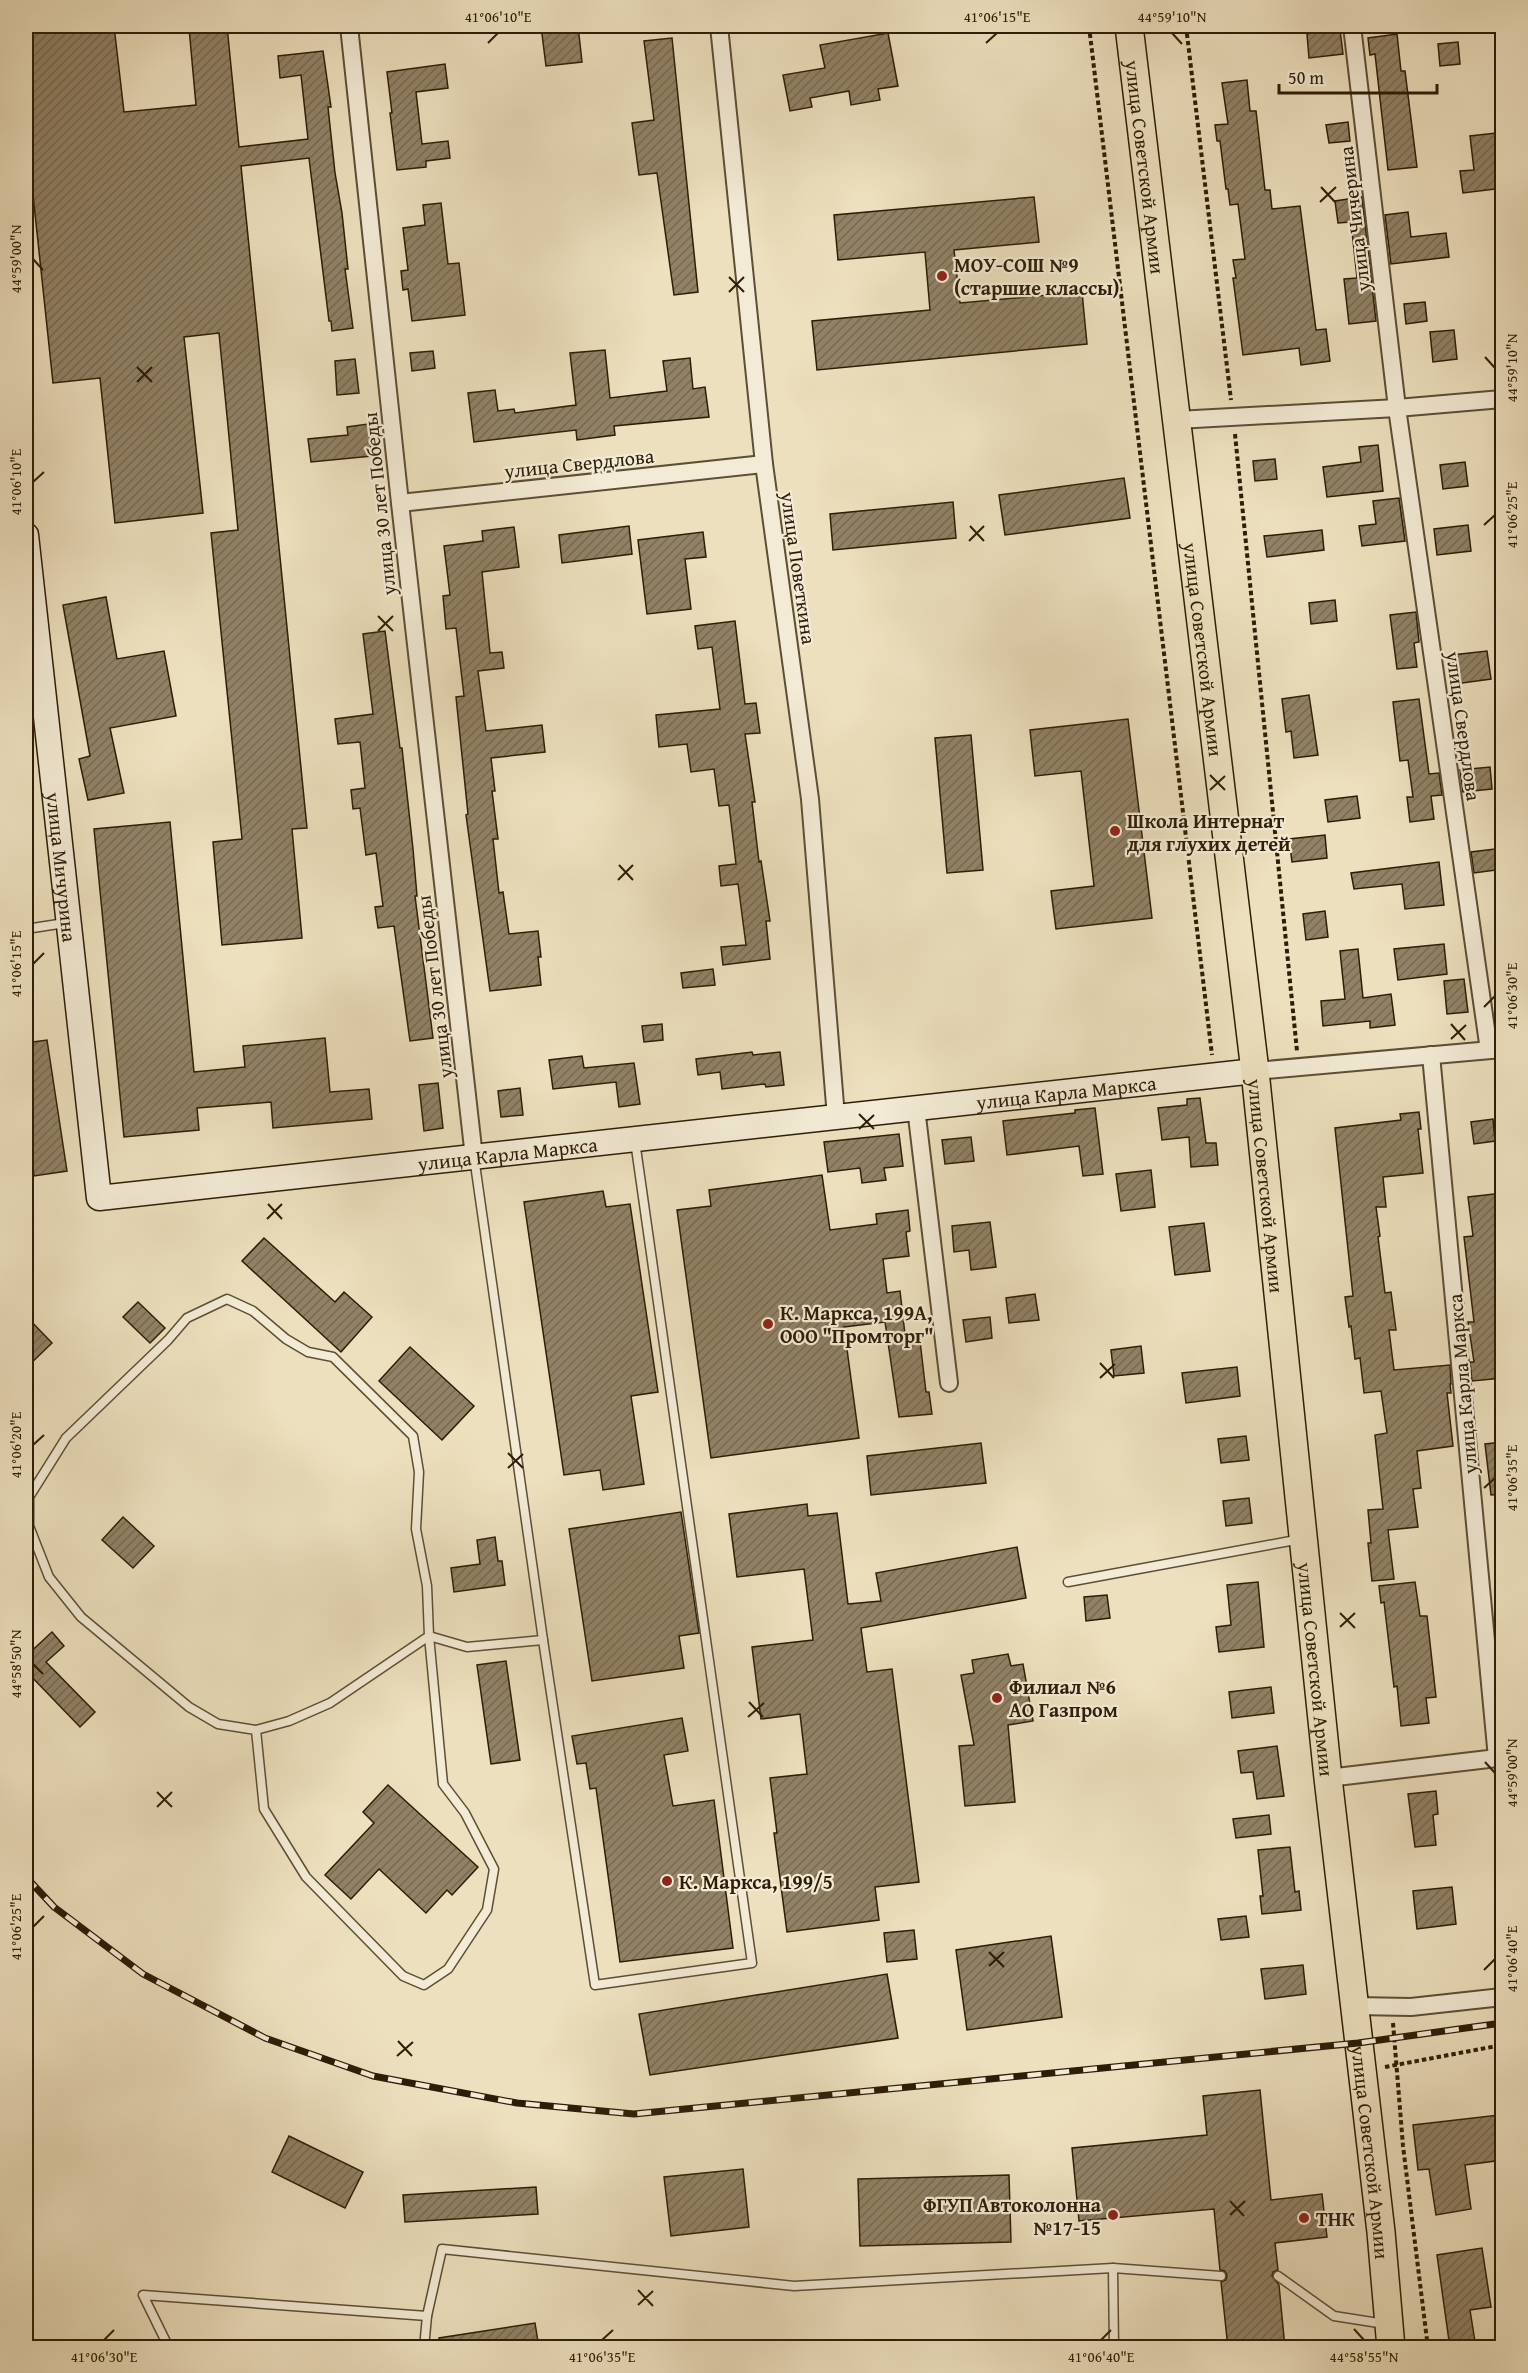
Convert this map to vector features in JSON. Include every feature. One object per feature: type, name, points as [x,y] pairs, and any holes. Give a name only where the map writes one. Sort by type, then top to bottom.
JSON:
[{"type":"main road","name":"улица Советской Армии","points":[[1129,26],[1255,1071],[1328,1778],[1381,2232],[1390,2336]]},
{"type":"street","name":"улица 30 лет Победы","points":[[349,26],[399,503],[474,1157]]},
{"type":"street","name":"улица Поветкина","points":[[719,26],[764,464],[810,799],[836,1117]]},
{"type":"street","name":"улица Чичерина","points":[[1352,26],[1397,408]]},
{"type":"street","points":[[1176,420],[1397,408],[1503,399]]},
{"type":"street","name":"улица Свердлова","points":[[1397,408],[1496,1049]]},
{"type":"street","name":"улица Свердлова","points":[[399,503],[764,464]]},
{"type":"street","name":"улица Мичурина","points":[[26,535],[27,561],[99,1198]]},
{"type":"street","name":"улица Карла Маркса","points":[[99,1198],[1214,1075],[1496,1049]]},
{"type":"street","name":"улица Карла Маркса","points":[[1328,1778],[1497,1758],[1431,1055]]},
{"type":"street","points":[[916,1108],[949,1383]]},
{"type":"street","points":[[1354,2006],[1411,2007],[1503,1997]]},
{"type":"lane","points":[[26,930],[69,923]]},
{"type":"lane","points":[[474,1157],[595,1985],[752,1963],[635,1139]]},
{"type":"lane","points":[[256,1730],[264,1809],[306,1877],[403,1976],[424,1985],[448,1969],[487,1910],[494,1869],[465,1813],[443,1784],[429,1636],[427,1586],[416,1529],[419,1472],[413,1436],[333,1357],[308,1352],[286,1339],[253,1311],[227,1299],[187,1317],[168,1340],[66,1438],[29,1497],[29,1526],[49,1577],[81,1617],[189,1707],[218,1724],[256,1730],[289,1721],[330,1703],[429,1636]]},
{"type":"lane","points":[[1068,1582],[1304,1539]]},
{"type":"lane","points":[[429,1636],[467,1647],[543,1640]]},
{"type":"lane","points":[[424,2348],[427,2316],[442,2250],[794,2286],[1113,2268],[1221,2276]]},
{"type":"lane","points":[[1113,2268],[1114,2348]]},
{"type":"lane","points":[[1278,2276],[1334,2316],[1390,2336]]},
{"type":"lane","points":[[169,2348],[143,2295],[427,2316]]},
{"type":"path","points":[[1089,26],[1214,1075]]},
{"type":"path","points":[[1186,26],[1233,417],[1299,1067]]},
{"type":"path","points":[[1392,2007],[1403,2146],[1428,2348]]},
{"type":"path","points":[[1362,2070],[1396,2066],[1503,2045]]},
{"type":"building","points":[[26,26],[114,26],[124,112],[196,105],[189,28],[227,26],[239,147],[308,139],[301,75],[280,78],[278,56],[323,51],[331,107],[328,107],[342,213],[348,269],[345,269],[353,328],[332,331],[331,321],[329,321],[309,158],[241,166],[307,828],[292,829],[302,938],[222,945],[213,842],[242,839],[211,533],[238,530],[219,333],[184,337],[203,513],[115,523],[100,378],[53,383],[26,129]]},
{"type":"building","points":[[541,26],[578,26],[582,62],[546,66]]},
{"type":"building","points":[[1317,26],[1336,26],[1337,30],[1340,30],[1343,54],[1309,58],[1307,34],[1318,32]]},
{"type":"building","points":[[888,33],[898,86],[878,89],[880,100],[851,105],[849,91],[810,98],[812,107],[790,111],[783,75],[825,68],[820,45]]},
{"type":"building","points":[[1397,34],[1401,71],[1405,71],[1417,167],[1388,170],[1375,54],[1370,55],[1368,38]]},
{"type":"building","points":[[672,38],[698,292],[674,295],[657,173],[639,175],[632,123],[654,120],[644,41]]},
{"type":"building","points":[[1458,42],[1460,64],[1440,66],[1438,44]]},
{"type":"building","points":[[445,64],[448,88],[416,92],[422,144],[448,141],[450,158],[426,161],[426,167],[397,170],[387,72]]},
{"type":"building","points":[[1247,80],[1250,111],[1256,111],[1265,190],[1270,190],[1272,209],[1300,206],[1316,330],[1326,329],[1330,361],[1301,365],[1299,348],[1243,355],[1233,278],[1236,278],[1233,260],[1245,259],[1238,204],[1230,205],[1220,141],[1217,141],[1215,125],[1228,124],[1222,83]]},
{"type":"building","points":[[1348,122],[1350,141],[1329,143],[1326,125]]},
{"type":"building","points":[[1496,133],[1500,167],[1503,166],[1503,188],[1463,193],[1460,171],[1474,170],[1470,136]]},
{"type":"building","name":"МОУ-СОШ №9 (старшие классы)","points":[[1034,197],[1039,242],[954,250],[960,303],[1082,292],[1087,344],[817,370],[812,321],[930,310],[925,252],[838,260],[834,215]]},
{"type":"building","points":[[1362,197],[1376,321],[1349,324],[1344,279],[1357,278],[1351,222],[1338,223],[1335,201]]},
{"type":"building","points":[[441,203],[448,264],[459,263],[465,315],[412,321],[408,289],[403,290],[401,271],[408,270],[403,228],[425,225],[423,205]]},
{"type":"building","points":[[1408,212],[1411,237],[1446,233],[1449,257],[1391,264],[1385,215]]},
{"type":"building","points":[[1425,302],[1427,321],[1406,324],[1404,304]]},
{"type":"building","points":[[1454,330],[1457,359],[1433,362],[1430,332]]},
{"type":"building","points":[[605,350],[610,398],[667,391],[663,361],[690,358],[693,389],[705,387],[709,417],[614,426],[615,435],[577,440],[576,430],[474,442],[468,393],[495,390],[498,411],[514,409],[515,413],[576,405],[570,353]]},
{"type":"building","points":[[433,351],[435,368],[412,371],[410,353]]},
{"type":"building","points":[[355,359],[359,393],[337,395],[335,361]]},
{"type":"building","points":[[368,424],[372,456],[311,462],[308,439],[348,435],[347,427]]},
{"type":"building","points":[[1378,445],[1383,491],[1327,497],[1323,467],[1361,462],[1359,447]]},
{"type":"building","points":[[1275,459],[1277,479],[1255,481],[1253,461]]},
{"type":"building","points":[[1465,462],[1468,486],[1443,489],[1440,465]]},
{"type":"building","points":[[1124,478],[1130,518],[1005,535],[999,495]]},
{"type":"building","points":[[1399,498],[1405,541],[1362,546],[1359,526],[1376,524],[1373,501]]},
{"type":"building","points":[[953,502],[956,538],[833,550],[830,514]]},
{"type":"building","points":[[1468,525],[1471,551],[1437,555],[1434,529]]},
{"type":"building","points":[[629,526],[632,554],[562,563],[559,535]]},
{"type":"building","points":[[514,527],[519,567],[482,572],[490,653],[502,652],[504,668],[478,671],[486,731],[542,725],[545,752],[491,758],[495,791],[492,791],[498,839],[493,839],[499,893],[503,892],[509,934],[538,931],[541,985],[490,991],[466,815],[468,814],[456,697],[464,696],[456,628],[446,629],[443,596],[450,595],[444,546],[483,541],[482,531]]},
{"type":"building","points":[[1322,530],[1324,550],[1267,557],[1264,536]]},
{"type":"building","points":[[703,532],[706,557],[685,559],[691,609],[647,614],[638,540]]},
{"type":"building","points":[[106,597],[117,659],[164,651],[176,716],[110,728],[124,793],[88,800],[79,759],[90,756],[63,605]]},
{"type":"building","points":[[1335,600],[1337,621],[1311,624],[1309,603]]},
{"type":"building","points":[[1416,612],[1419,642],[1414,643],[1417,667],[1397,669],[1390,615]]},
{"type":"building","points":[[735,621],[745,704],[756,703],[760,733],[745,734],[755,802],[752,802],[759,862],[761,861],[770,921],[766,921],[770,959],[723,965],[721,947],[746,945],[738,884],[721,886],[719,866],[736,864],[729,805],[719,806],[714,769],[691,772],[687,744],[659,747],[656,715],[720,709],[712,647],[698,649],[695,626]]},
{"type":"building","points":[[385,631],[400,748],[402,748],[413,849],[417,896],[415,896],[433,1038],[410,1041],[394,926],[378,928],[375,907],[383,906],[376,853],[366,855],[360,808],[353,809],[351,790],[365,788],[360,742],[338,744],[335,719],[373,714],[363,634]]},
{"type":"building","points":[[1487,651],[1491,679],[1455,684],[1452,655]]},
{"type":"building","points":[[1309,695],[1318,755],[1294,758],[1291,731],[1286,732],[1282,699]]},
{"type":"building","points":[[1419,699],[1429,774],[1439,773],[1442,795],[1431,796],[1434,819],[1410,822],[1407,797],[1413,797],[1408,760],[1400,761],[1393,702]]},
{"type":"building","name":"Школа Интернат для глухих детей","points":[[1128,719],[1152,918],[1056,929],[1051,891],[1094,886],[1081,771],[1035,776],[1030,730]]},
{"type":"building","points":[[971,735],[983,870],[947,873],[935,738]]},
{"type":"building","points":[[1490,767],[1492,789],[1463,792],[1460,770]]},
{"type":"building","points":[[1357,796],[1360,818],[1328,822],[1325,800]]},
{"type":"building","points":[[170,822],[194,1072],[245,1067],[243,1046],[325,1038],[330,1092],[369,1089],[372,1119],[273,1128],[271,1102],[197,1108],[199,1130],[124,1137],[94,829]]},
{"type":"building","points":[[1325,835],[1327,858],[1292,862],[1289,839]]},
{"type":"building","points":[[1503,848],[1503,869],[1474,873],[1471,852]]},
{"type":"building","points":[[1439,862],[1444,905],[1405,909],[1402,884],[1354,889],[1351,873]]},
{"type":"building","points":[[1325,911],[1328,937],[1306,940],[1303,914]]},
{"type":"building","points":[[1444,944],[1447,974],[1398,980],[1394,949]]},
{"type":"building","points":[[1358,949],[1363,998],[1391,994],[1395,1025],[1370,1028],[1370,1021],[1323,1026],[1321,1001],[1345,999],[1340,951]]},
{"type":"building","points":[[713,969],[715,985],[683,988],[681,973]]},
{"type":"building","points":[[1464,979],[1468,1012],[1447,1014],[1444,981]]},
{"type":"building","points":[[662,1024],[663,1040],[644,1042],[642,1026]]},
{"type":"building","points":[[47,1040],[67,1171],[34,1176],[26,1118],[26,1043]]},
{"type":"building","points":[[752,1052],[753,1055],[780,1052],[784,1085],[766,1087],[765,1084],[722,1089],[720,1072],[698,1075],[696,1059]]},
{"type":"building","points":[[582,1056],[584,1068],[634,1063],[640,1104],[619,1107],[616,1082],[553,1089],[549,1060]]},
{"type":"building","points":[[438,1083],[443,1128],[424,1131],[419,1085]]},
{"type":"building","points":[[520,1088],[523,1115],[501,1117],[498,1091]]},
{"type":"building","points":[[1200,1098],[1206,1143],[1216,1143],[1218,1165],[1191,1167],[1189,1137],[1162,1140],[1158,1108],[1187,1105],[1187,1099]]},
{"type":"building","points":[[1095,1108],[1103,1174],[1083,1176],[1079,1146],[1007,1155],[1003,1121],[1075,1113],[1075,1110]]},
{"type":"building","points":[[1419,1112],[1421,1129],[1418,1129],[1423,1173],[1383,1177],[1386,1207],[1376,1207],[1380,1236],[1378,1237],[1385,1293],[1391,1292],[1396,1330],[1389,1330],[1394,1370],[1450,1365],[1451,1393],[1447,1393],[1453,1446],[1417,1451],[1421,1488],[1413,1489],[1418,1527],[1388,1530],[1394,1579],[1372,1581],[1368,1543],[1371,1543],[1368,1510],[1383,1509],[1375,1435],[1387,1433],[1381,1391],[1364,1393],[1360,1358],[1355,1359],[1351,1326],[1349,1327],[1345,1297],[1353,1296],[1335,1128],[1401,1120],[1400,1114]]},
{"type":"building","points":[[1493,1119],[1495,1141],[1474,1144],[1471,1122]]},
{"type":"building","points":[[899,1134],[903,1166],[884,1168],[886,1180],[862,1183],[860,1168],[828,1172],[824,1142]]},
{"type":"building","points":[[971,1137],[974,1161],[945,1164],[942,1140]]},
{"type":"building","points":[[1151,1170],[1155,1207],[1121,1211],[1116,1174]]},
{"type":"building","name":"К. Маркса, 199А, ООО \"Промторг\"","points":[[822,1175],[830,1230],[877,1224],[876,1214],[908,1210],[910,1231],[906,1232],[909,1256],[883,1259],[887,1293],[900,1291],[906,1343],[920,1341],[926,1392],[929,1392],[932,1414],[899,1417],[885,1322],[844,1327],[859,1438],[711,1458],[677,1210],[711,1206],[709,1190]]},
{"type":"building","points":[[603,1191],[606,1207],[630,1204],[658,1392],[631,1396],[644,1484],[603,1490],[600,1470],[564,1475],[524,1202]]},
{"type":"building","points":[[1503,1193],[1503,1223],[1495,1224],[1503,1279],[1503,1300],[1498,1301],[1502,1336],[1498,1336],[1503,1378],[1472,1381],[1470,1362],[1474,1362],[1468,1322],[1474,1322],[1464,1237],[1473,1236],[1468,1197]]},
{"type":"building","points":[[990,1222],[996,1267],[971,1270],[969,1250],[954,1252],[952,1226]]},
{"type":"building","points":[[1204,1223],[1210,1271],[1175,1275],[1169,1227]]},
{"type":"building","points":[[264,1238],[335,1302],[344,1292],[372,1317],[341,1352],[242,1261]]},
{"type":"building","points":[[1035,1294],[1039,1320],[1009,1323],[1006,1298]]},
{"type":"building","points":[[138,1302],[165,1328],[150,1343],[123,1317]]},
{"type":"building","points":[[26,1316],[52,1343],[26,1368]]},
{"type":"building","points":[[990,1317],[992,1338],[966,1342],[963,1320]]},
{"type":"building","points":[[1141,1346],[1144,1373],[1114,1376],[1111,1350]]},
{"type":"building","points":[[410,1347],[474,1406],[442,1440],[379,1381]]},
{"type":"building","points":[[1237,1367],[1240,1396],[1186,1403],[1182,1373]]},
{"type":"building","points":[[1246,1436],[1249,1460],[1221,1463],[1218,1439]]},
{"type":"building","points":[[1503,1442],[1503,1494],[1491,1495],[1485,1444]]},
{"type":"building","points":[[981,1443],[986,1483],[871,1495],[867,1456]]},
{"type":"building","points":[[1249,1498],[1252,1523],[1226,1526],[1223,1501]]},
{"type":"building","points":[[807,1504],[808,1516],[837,1513],[848,1604],[881,1601],[876,1573],[1017,1547],[1026,1598],[861,1628],[867,1672],[892,1669],[919,1882],[875,1887],[879,1920],[787,1932],[774,1833],[777,1833],[770,1778],[807,1774],[800,1714],[761,1719],[752,1647],[813,1640],[804,1569],[737,1577],[729,1514]]},
{"type":"building","points":[[681,1512],[699,1633],[679,1636],[684,1668],[592,1681],[569,1529]]},
{"type":"building","points":[[123,1517],[154,1546],[133,1568],[102,1540]]},
{"type":"building","points":[[495,1537],[498,1561],[502,1561],[505,1585],[454,1592],[451,1568],[480,1564],[477,1540]]},
{"type":"building","points":[[1258,1582],[1264,1647],[1219,1652],[1216,1627],[1231,1625],[1227,1585]]},
{"type":"building","points":[[1415,1582],[1420,1616],[1427,1616],[1436,1697],[1426,1698],[1429,1723],[1401,1726],[1384,1602],[1381,1603],[1379,1586]]},
{"type":"building","points":[[1107,1595],[1110,1618],[1086,1621],[1084,1597]]},
{"type":"building","points":[[52,1632],[64,1646],[46,1662],[95,1712],[80,1727],[26,1671],[26,1656]]},
{"type":"building","points":[[1008,1654],[1011,1666],[1023,1664],[1033,1721],[1008,1725],[1015,1802],[965,1806],[959,1746],[974,1745],[961,1675],[974,1673],[972,1660]]},
{"type":"building","points":[[506,1661],[520,1760],[491,1764],[477,1665]]},
{"type":"building","points":[[1271,1687],[1274,1713],[1232,1718],[1229,1692]]},
{"type":"building","name":"К. Маркса, 199/5","points":[[682,1718],[688,1751],[664,1755],[673,1806],[714,1800],[733,1948],[620,1962],[596,1788],[590,1789],[586,1763],[577,1764],[572,1736]]},
{"type":"building","points":[[1277,1746],[1284,1796],[1257,1799],[1253,1772],[1241,1773],[1238,1751]]},
{"type":"building","points":[[388,1785],[478,1867],[452,1895],[447,1890],[426,1913],[379,1869],[351,1899],[325,1875],[374,1823],[363,1812]]},
{"type":"building","points":[[1436,1791],[1438,1814],[1433,1815],[1436,1845],[1415,1847],[1408,1794]]},
{"type":"building","points":[[1269,1815],[1271,1834],[1236,1838],[1233,1819]]},
{"type":"building","points":[[1290,1847],[1295,1892],[1299,1891],[1301,1910],[1262,1914],[1260,1896],[1263,1896],[1258,1850]]},
{"type":"building","points":[[1452,1887],[1456,1924],[1417,1929],[1413,1891]]},
{"type":"building","points":[[1246,1916],[1249,1937],[1221,1940],[1218,1919]]},
{"type":"building","points":[[914,1930],[917,1959],[887,1962],[884,1933]]},
{"type":"building","points":[[1051,1936],[1062,2017],[967,2030],[956,1950]]},
{"type":"building","points":[[1303,1965],[1306,1994],[1265,1999],[1261,1969]]},
{"type":"building","points":[[887,1974],[898,2038],[650,2075],[639,2014]]},
{"type":"building","name":"ФГУП Автоколонна №17-15","points":[[1260,2090],[1271,2200],[1322,2194],[1327,2237],[1275,2243],[1278,2270],[1273,2272],[1272,2276],[1279,2285],[1285,2348],[1228,2348],[1221,2282],[1226,2280],[1227,2276],[1225,2271],[1220,2270],[1214,2209],[1079,2221],[1072,2148],[1207,2135],[1203,2096]]},
{"type":"building","points":[[1499,2115],[1503,2160],[1465,2165],[1471,2209],[1436,2215],[1429,2169],[1418,2170],[1413,2125]]},
{"type":"building","points":[[289,2136],[363,2172],[345,2208],[272,2172]]},
{"type":"building","points":[[743,2169],[749,2227],[671,2236],[664,2177]]},
{"type":"building","points":[[1009,2175],[1011,2242],[860,2246],[858,2179]]},
{"type":"building","points":[[536,2187],[538,2214],[405,2222],[403,2195]]},
{"type":"building","points":[[1482,2248],[1491,2307],[1470,2310],[1476,2348],[1450,2348],[1437,2255]]},
{"type":"building","points":[[535,2323],[539,2348],[439,2348],[439,2338]]},
{"type":"railway","points":[[26,1877],[54,1907],[143,1974],[265,2038],[373,2076],[517,2103],[634,2114],[1358,2043],[1502,2023]]},
{"type":"place","name":"МОУ-СОШ №9 (старшие классы)","points":[[942,276]]},
{"type":"place","name":"Школа Интернат для глухих детей","points":[[1115,831]]},
{"type":"place","name":"К. Маркса, 199А, ООО \"Промторг\"","points":[[768,1324]]},
{"type":"place","name":"Филиал №6 АО Газпром","points":[[997,1698]]},
{"type":"place","name":"К. Маркса, 199/5","points":[[667,1881]]},
{"type":"place","name":"ФГУП Автоколонна №17-15","points":[[1113,2215]]},
{"type":"place","name":"ТНК","points":[[1304,2218]]}]
